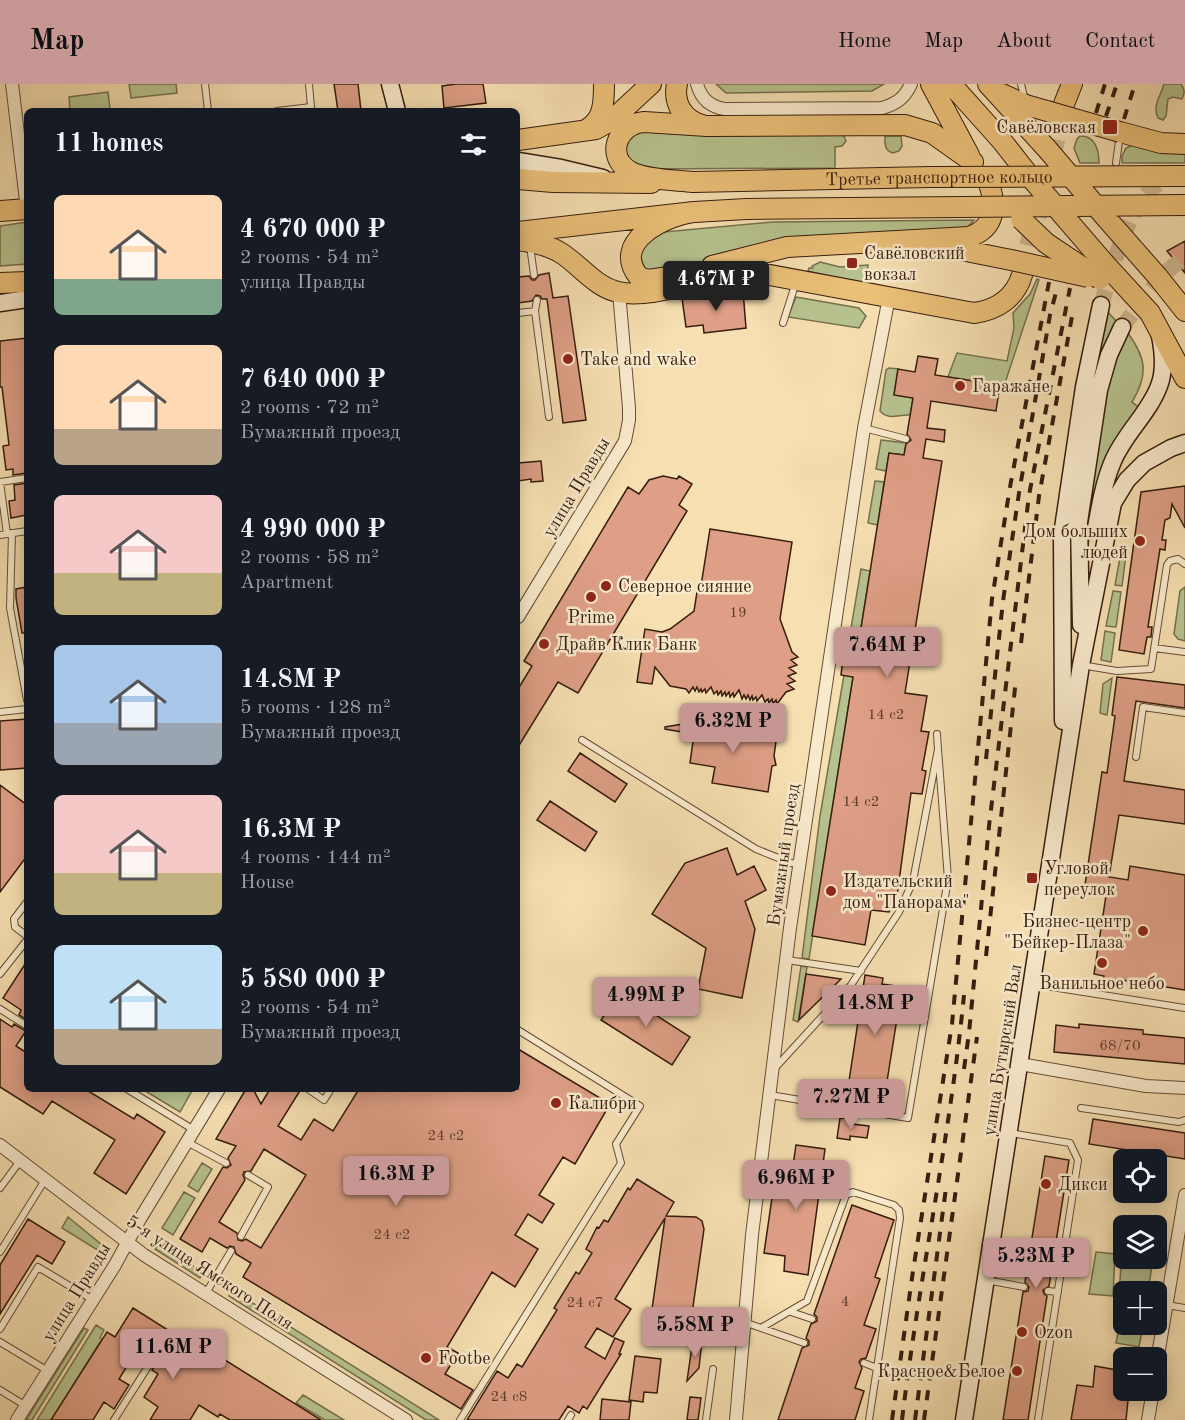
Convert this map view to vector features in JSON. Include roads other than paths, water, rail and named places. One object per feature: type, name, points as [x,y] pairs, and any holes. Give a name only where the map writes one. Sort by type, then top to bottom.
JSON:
[{"type":"main road","points":[[579,132],[593,126],[599,118],[603,109],[604,84]]},
{"type":"main road","points":[[520,140],[596,129],[612,120],[651,84]]},
{"type":"main road","points":[[677,84],[677,99],[684,114],[692,122],[707,126]]},
{"type":"main road","points":[[931,84],[973,162],[988,181],[1021,219],[1046,243],[1103,272],[1139,301],[1156,322],[1185,378]]},
{"type":"main road","points":[[951,84],[1031,178],[1103,272]]},
{"type":"main road","points":[[1042,124],[1072,84]]},
{"type":"main road","points":[[990,86],[1042,124],[1113,225],[1179,300],[1185,311]]},
{"type":"main road","points":[[990,86],[1042,124],[1120,132],[1151,141],[1185,144]]},
{"type":"main road","points":[[693,182],[633,173],[624,166],[616,150],[617,141],[623,131],[636,122],[707,126],[905,125],[932,133],[973,162]]},
{"type":"main road","name":"Третье транспортное кольцо","points":[[693,182],[941,177],[1185,176]]},
{"type":"main road","points":[[520,179],[553,182],[693,182]]},
{"type":"main road","points":[[694,212],[678,215],[657,225],[635,243],[632,260],[634,271],[639,277],[648,280],[666,278],[788,247],[969,237],[982,231],[990,220],[993,199],[988,181]]},
{"type":"main road","name":"Третье транспортное кольцо","points":[[694,212],[746,209],[1185,205]]},
{"type":"main road","points":[[0,211],[24,209]]},
{"type":"main road","points":[[522,238],[694,212]]},
{"type":"main road","points":[[522,238],[548,246],[608,289],[619,292],[649,292],[705,279],[750,272],[798,279],[967,313],[992,310],[1008,299],[1015,292],[1017,268]]},
{"type":"main road","points":[[705,279],[755,262],[789,256],[950,249],[976,252],[1017,268],[1103,272]]},
{"type":"main road","points":[[0,283],[24,282]]},
{"type":"street","points":[[12,84],[24,159]]},
{"type":"street","points":[[390,84],[394,108]]},
{"type":"street","points":[[697,84],[699,93],[710,104],[717,108],[737,109],[882,108],[902,99],[911,84]]},
{"type":"street","points":[[520,161],[627,183]]},
{"type":"street","name":"улица Правды","points":[[520,614],[625,441],[629,408],[619,292]]},
{"type":"street","name":"Бумажный проезд","points":[[736,1420],[752,1235],[799,864],[864,428],[889,297]]},
{"type":"street","points":[[0,303],[24,299]]},
{"type":"street","points":[[1063,788],[1062,535],[1084,387],[1101,305]]},
{"type":"street","points":[[1089,615],[1091,558],[1103,488],[1113,460],[1153,399],[1161,380],[1162,345],[1156,322]]},
{"type":"street","points":[[1081,665],[1079,522],[1099,390],[1109,355],[1122,327]]},
{"type":"street","points":[[1089,615],[1101,568],[1113,503],[1119,490],[1144,463],[1185,443]]},
{"type":"street","name":"улица Бутырский Вал","points":[[964,1420],[1089,615]]},
{"type":"street","points":[[1020,1064],[1146,1086],[1185,1088]]},
{"type":"street","name":"улица Правды","points":[[17,1420],[93,1300],[217,1092]]},
{"type":"street","name":"5-я улица Ямского Поля","points":[[0,1146],[144,1255],[406,1420]]},
{"type":"street","points":[[1167,1305],[1185,1195]]},
{"type":"street","points":[[1148,1420],[1151,1401]]},
{"type":"lane","points":[[205,84],[208,108]]},
{"type":"lane","points":[[304,108],[312,107],[309,84]]},
{"type":"lane","points":[[1021,84],[1042,124]]},
{"type":"lane","points":[[1116,162],[1120,132]]},
{"type":"lane","points":[[522,238],[534,275]]},
{"type":"lane","points":[[783,323],[798,279]]},
{"type":"lane","points":[[537,300],[536,311],[549,417]]},
{"type":"lane","points":[[520,314],[536,311]]},
{"type":"lane","points":[[864,428],[906,439]]},
{"type":"lane","points":[[24,478],[0,482],[6,534],[10,608],[24,684]]},
{"type":"lane","points":[[6,534],[24,531]]},
{"type":"lane","points":[[1081,665],[1117,671],[1151,669],[1167,565],[1170,561],[1178,559],[1185,564]]},
{"type":"lane","points":[[1154,648],[1185,652]]},
{"type":"lane","points":[[1136,757],[1143,707],[1185,713]]},
{"type":"lane","points":[[0,712],[24,709]]},
{"type":"lane","points":[[770,1095],[908,1118],[948,879],[937,734]]},
{"type":"lane","points":[[582,740],[756,849],[790,863],[799,864]]},
{"type":"lane","points":[[773,1071],[851,985],[899,912],[914,881],[938,749]]},
{"type":"lane","points":[[24,906],[14,919],[15,927],[24,935]]},
{"type":"lane","points":[[0,974],[24,942]]},
{"type":"lane","points":[[787,960],[861,971]]},
{"type":"lane","points":[[1033,984],[1185,1008]]},
{"type":"lane","points":[[0,1009],[24,1024]]},
{"type":"lane","points":[[460,1420],[621,1164],[616,1144],[640,1106],[520,1031]]},
{"type":"lane","points":[[132,1092],[194,1130]]},
{"type":"lane","points":[[312,1092],[324,1100],[329,1092]]},
{"type":"lane","points":[[1081,1108],[1179,1122],[1185,1120]]},
{"type":"lane","points":[[1009,1133],[1070,1143],[1078,1160],[1038,1420]]},
{"type":"lane","points":[[187,1142],[225,1163]]},
{"type":"lane","points":[[0,1188],[20,1161]]},
{"type":"lane","points":[[241,1236],[268,1187],[248,1175]]},
{"type":"lane","points":[[0,1252],[45,1180]]},
{"type":"lane","points":[[761,1328],[803,1305],[809,1298],[846,1195],[853,1192],[897,1208],[900,1218],[869,1420]]},
{"type":"lane","points":[[206,1293],[231,1251]]},
{"type":"lane","points":[[0,1329],[38,1267],[93,1300]]},
{"type":"lane","points":[[986,1280],[1024,1287]]},
{"type":"lane","points":[[1048,1291],[1058,1293]]},
{"type":"lane","points":[[1167,1305],[1185,1308]]},
{"type":"lane","points":[[791,1312],[812,1319]]},
{"type":"lane","points":[[744,1322],[804,1343]]},
{"type":"lane","points":[[872,1340],[881,1342]]},
{"type":"lane","points":[[0,1341],[48,1371]]},
{"type":"lane","points":[[114,1420],[163,1344]]},
{"type":"lane","points":[[864,1363],[877,1368]]},
{"type":"lane","points":[[706,1420],[713,1369]]},
{"type":"lane","points":[[0,1390],[26,1406]]},
{"type":"tunnel","points":[[1022,275],[1064,104]]},
{"type":"tunnel","points":[[1101,305],[1130,220],[1144,197],[1174,174]]},
{"type":"tunnel","points":[[1122,327],[1161,277],[1185,256]]},
{"type":"railway","points":[[1096,113],[1105,84]]},
{"type":"railway","points":[[1106,116],[1117,84]]},
{"type":"railway","points":[[1124,119],[1135,84]]},
{"type":"railway","points":[[892,1420],[952,1024],[992,599],[1010,487],[1049,282]]},
{"type":"railway","points":[[986,759],[1003,601],[1019,493],[1050,315],[1058,285]]},
{"type":"railway","points":[[964,1069],[989,826],[1029,495],[1070,288]]},
{"type":"railway","points":[[1021,643],[1039,496],[1073,311]]},
{"type":"railway","points":[[986,956],[1016,679]]},
{"type":"railway","points":[[902,1420],[951,1102],[964,995]]},
{"type":"railway","points":[[924,1420],[977,1037]]},
{"type":"railway","points":[[915,1420],[946,1188]]},
{"type":"place","name":"Савёловская","points":[[1110,127]]},
{"type":"place","name":"Савёловский вокзал","points":[[852,263]]},
{"type":"place","name":"Take and wake","points":[[568,359]]},
{"type":"place","name":"Гаражане","points":[[960,386]]},
{"type":"place","name":"Дом больших людей","points":[[1140,541]]},
{"type":"place","name":"Северное сияние","points":[[606,586]]},
{"type":"place","name":"Prime","points":[[591,597]]},
{"type":"place","name":"Драйв Клик Банк","points":[[544,644]]},
{"type":"place","name":"Угловой переулок","points":[[1032,878]]},
{"type":"place","name":"Издательский дом \"Панорама\"","points":[[831,891]]},
{"type":"place","name":"Бизнес-центр \"Бейкер-Плаза\"","points":[[1143,931]]},
{"type":"place","name":"Ванильное небо","points":[[1102,963]]},
{"type":"place","name":"Калибри","points":[[556,1103]]},
{"type":"place","name":"Дикси","points":[[1046,1184]]},
{"type":"place","name":"Ozon","points":[[1022,1332]]},
{"type":"place","name":"Footbe","points":[[426,1358]]},
{"type":"place","name":"Красное&Белое","points":[[1017,1371]]}]
